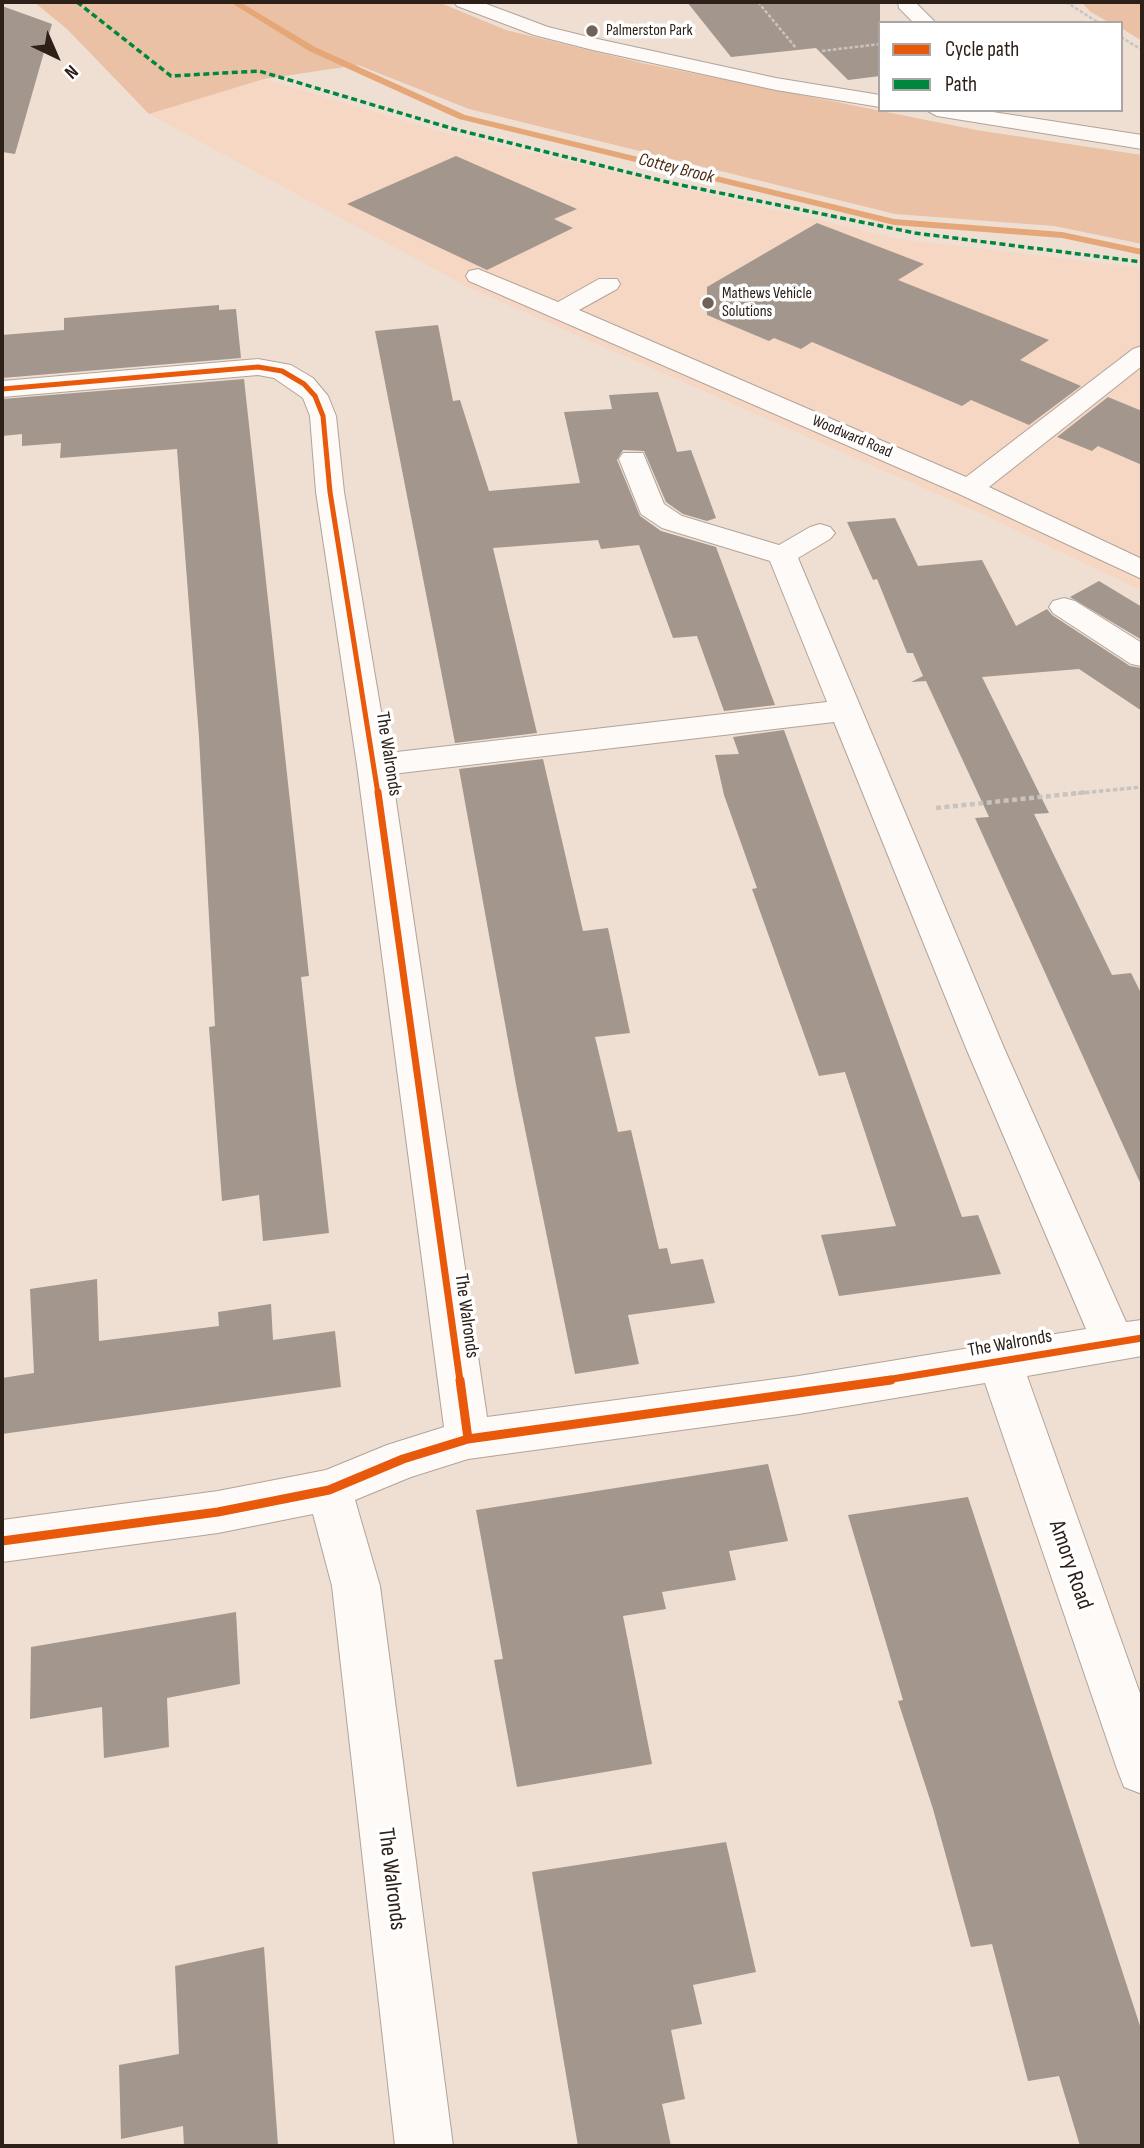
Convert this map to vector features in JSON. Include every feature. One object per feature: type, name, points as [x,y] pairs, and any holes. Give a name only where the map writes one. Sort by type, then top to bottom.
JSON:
[{"type":"street","points":[[464,2],[541,31],[593,44],[776,84],[878,101]]},
{"type":"street","points":[[906,4],[924,21]]},
{"type":"street","points":[[963,112],[1002,115],[1142,142]]},
{"type":"street","name":"Woodward Road","points":[[478,276],[558,313],[969,488],[1142,570]]},
{"type":"street","points":[[558,313],[608,284]]},
{"type":"street","points":[[969,488],[1142,354]]},
{"type":"street","name":"The Walronds","points":[[2,389],[258,367],[282,371],[304,384],[315,396],[323,416],[330,492],[374,765],[468,1439]]},
{"type":"street","points":[[633,459],[651,508],[672,522],[782,555],[820,533]]},
{"type":"street","name":"The Walronds","points":[[2,1541],[218,1512],[329,1490],[403,1460],[468,1439],[799,1395],[1127,1340],[985,1048],[782,555]]},
{"type":"street","points":[[1064,607],[1142,656]]},
{"type":"street","points":[[374,765],[848,710]]},
{"type":"street","name":"Amory Road","points":[[1000,1362],[1142,1769]]},
{"type":"street","name":"The Walronds","points":[[329,1490],[356,1586],[424,2146]]},
{"type":"path","points":[[758,2],[760,8],[802,53]]},
{"type":"path","points":[[1066,2],[1096,21]]},
{"type":"path","points":[[1123,38],[1142,50]]},
{"type":"path","points":[[890,813],[1142,787]]},
{"type":"shaded area","points":[[34,2],[438,2],[506,30],[642,63],[878,112],[1142,155],[1142,244],[1054,226],[895,214],[469,109],[358,65],[264,79],[149,114],[67,29]]},
{"type":"shaded area","points":[[1081,2],[1142,2],[1142,41],[1123,29],[1123,21],[1107,21]]},
{"type":"shaded area","points":[[264,79],[445,133],[900,239],[1142,268],[1142,591],[978,512],[468,287],[149,114]]},
{"type":"building","points":[[687,2],[880,2],[878,76],[848,80],[816,48],[731,57]]},
{"type":"building","points":[[2,6],[52,24],[15,154],[2,152]]},
{"type":"building","points":[[456,156],[577,209],[554,219],[573,228],[487,270],[347,204]]},
{"type":"building","points":[[817,223],[924,264],[898,280],[1049,340],[1020,360],[1081,386],[1029,425],[971,400],[962,406],[812,342],[801,349],[774,338],[769,341],[707,315],[707,287]]},
{"type":"building","points":[[219,305],[219,310],[236,309],[241,358],[2,378],[2,335],[64,330],[64,318]]},
{"type":"building","points":[[438,325],[453,401],[460,400],[489,491],[580,483],[564,412],[612,409],[609,395],[658,392],[677,452],[691,450],[716,518],[707,521],[683,514],[666,502],[644,451],[623,450],[617,460],[640,516],[661,531],[716,547],[775,705],[724,711],[697,636],[673,638],[639,545],[601,549],[598,540],[493,548],[537,733],[455,743],[375,331]]},
{"type":"building","points":[[244,379],[309,976],[301,977],[329,1233],[263,1241],[259,1195],[222,1201],[209,1027],[215,1026],[199,737],[177,449],[60,458],[61,443],[22,446],[22,434],[2,436],[2,399]]},
{"type":"building","points":[[1108,397],[1142,411],[1142,465],[1098,446],[1092,451],[1057,437]]},
{"type":"building","points":[[895,518],[918,566],[982,560],[1016,626],[1047,609],[1052,615],[1130,666],[1142,668],[1142,711],[1079,669],[982,677],[1049,813],[1034,814],[1112,975],[1131,973],[1142,995],[1142,1187],[975,818],[989,817],[926,681],[911,682],[923,676],[913,653],[907,653],[877,579],[873,580],[847,522]]},
{"type":"building","points":[[1099,581],[1142,607],[1142,640],[1070,597]]},
{"type":"building","points":[[784,730],[962,1217],[978,1215],[1001,1274],[839,1296],[821,1235],[896,1226],[845,1072],[819,1076],[752,889],[757,888],[724,795],[715,755],[739,754],[733,737]]},
{"type":"building","points":[[543,759],[583,931],[608,928],[630,1033],[595,1037],[618,1132],[631,1130],[659,1249],[667,1248],[671,1264],[703,1259],[715,1303],[628,1315],[639,1364],[575,1374],[517,1090],[459,769]]},
{"type":"building","points":[[97,1279],[99,1341],[219,1326],[218,1312],[271,1304],[273,1340],[335,1331],[341,1387],[2,1434],[2,1378],[34,1373],[30,1289]]},
{"type":"building","points":[[768,1464],[788,1541],[729,1551],[736,1580],[662,1592],[666,1609],[623,1616],[652,1764],[517,1787],[494,1660],[503,1659],[476,1510]]},
{"type":"building","points":[[968,1497],[1142,2032],[1142,2146],[1080,2146],[1059,2076],[1028,2081],[992,1944],[971,1947],[933,1809],[898,1701],[903,1700],[848,1515]]},
{"type":"building","points":[[236,1612],[240,1684],[167,1698],[169,1747],[104,1758],[102,1707],[30,1719],[31,1647]]},
{"type":"building","points":[[726,1842],[756,1972],[693,1985],[702,2024],[671,2030],[685,2099],[662,2104],[671,2146],[578,2146],[532,1872]]},
{"type":"building","points":[[264,1947],[278,2146],[184,2146],[183,2126],[121,2139],[119,2065],[179,2054],[175,1966]]},
{"type":"waterway","name":"Cottey Brook","points":[[234,2],[312,49],[462,117],[894,222],[1062,235],[1142,252]]},
{"type":"marked path","points":[[77,2],[171,76],[259,71],[454,129],[671,183],[915,233],[1142,262]]},
{"type":"cycle path","points":[[2,389],[258,367],[282,371],[304,384],[315,396],[323,416],[330,492],[374,765],[468,1439]]},
{"type":"cycle path","points":[[2,1541],[218,1512],[329,1490],[403,1459],[468,1439],[799,1395],[1142,1338]]},
{"type":"place","name":"Palmerston Park","points":[[592,31]]},
{"type":"place","name":"Mathews Vehicle Solutions","points":[[708,303]]}]
